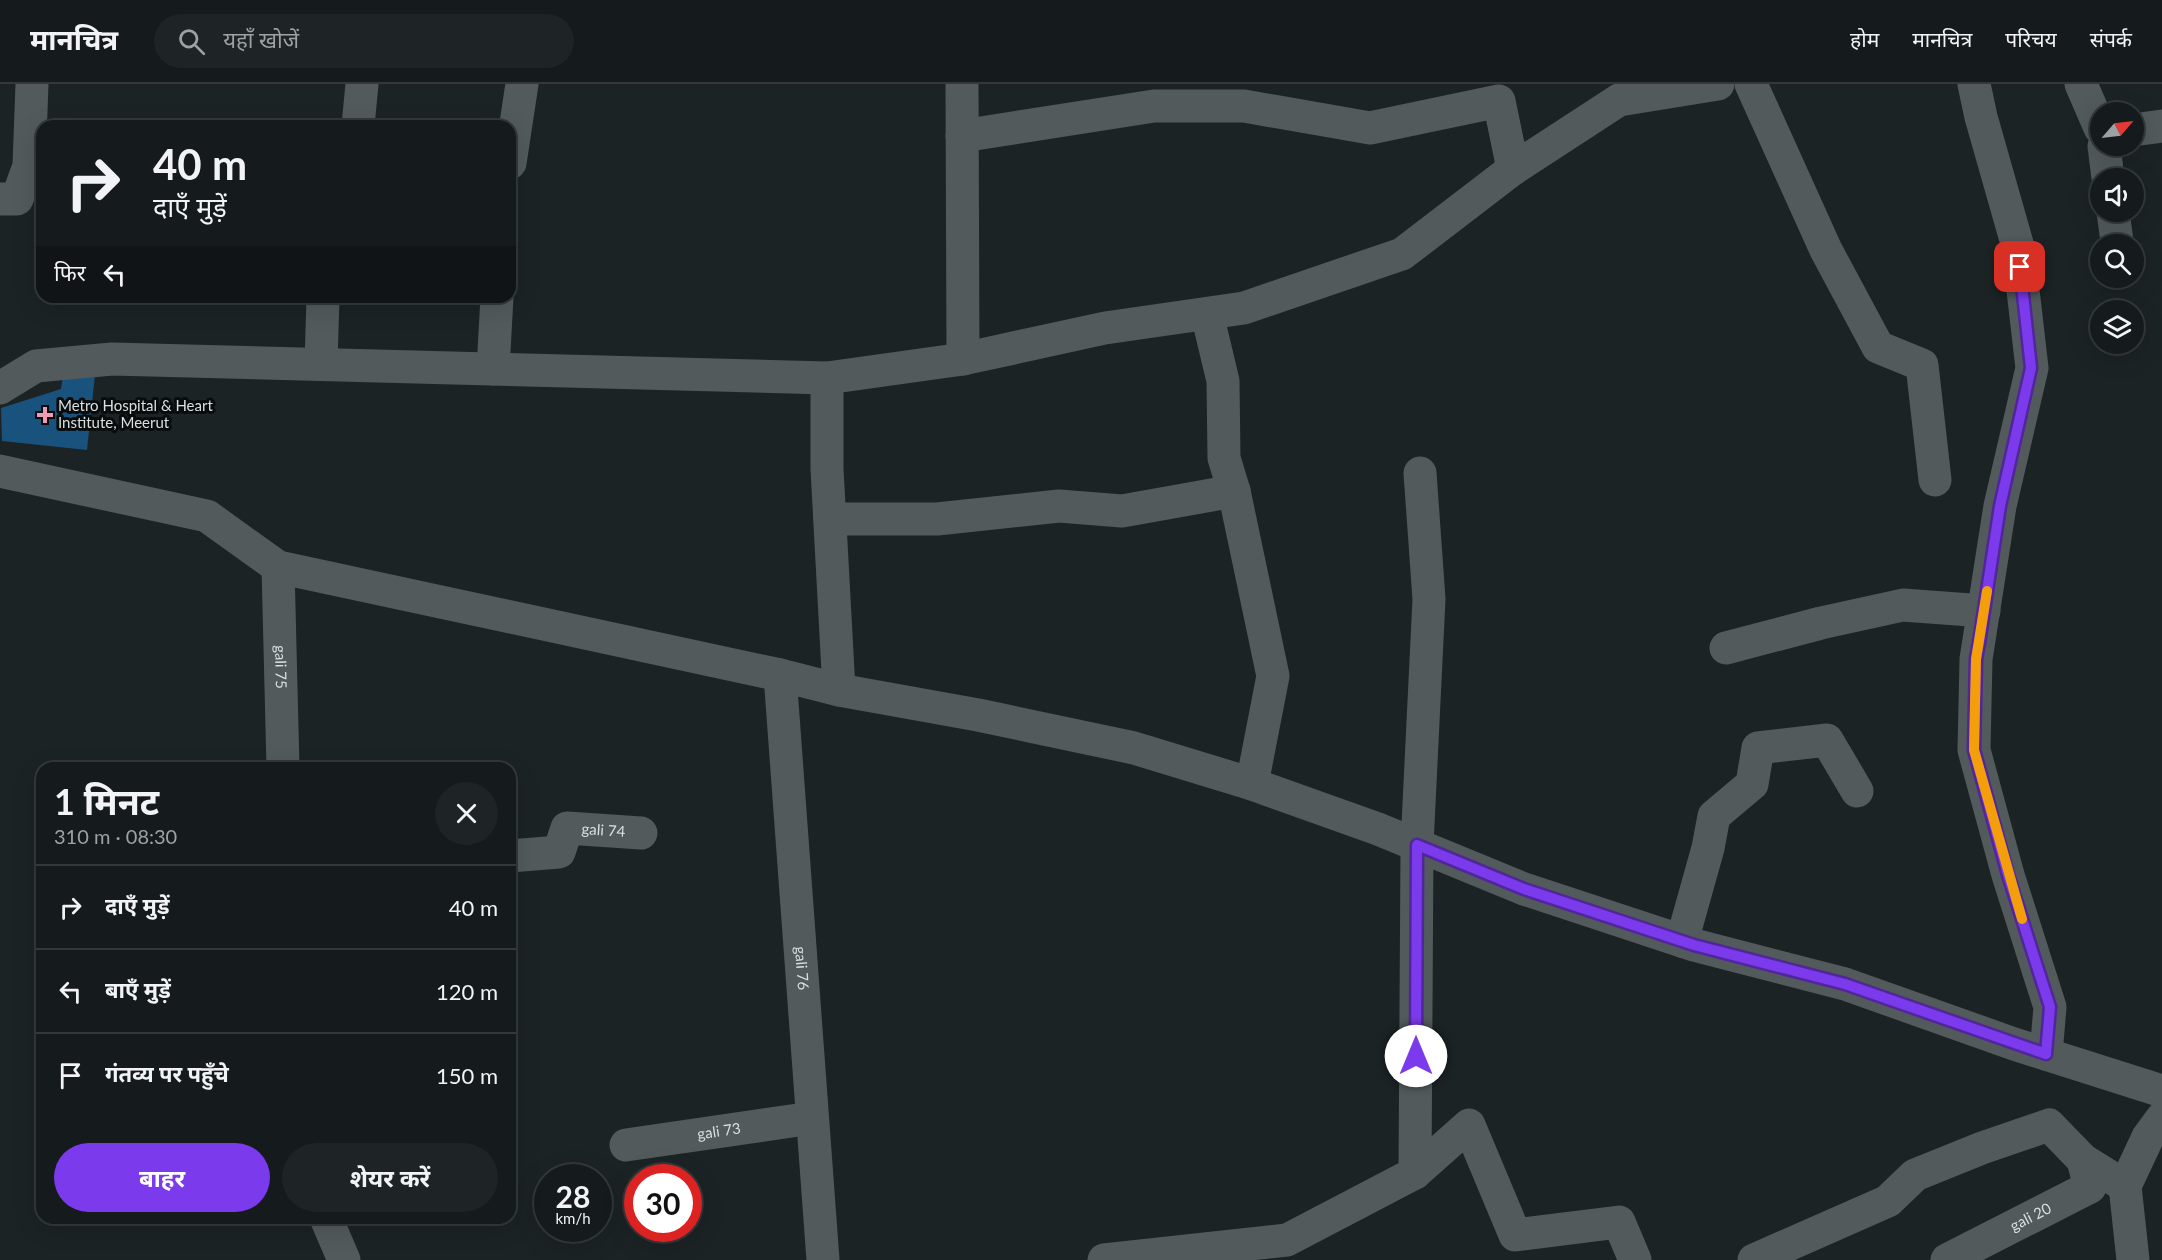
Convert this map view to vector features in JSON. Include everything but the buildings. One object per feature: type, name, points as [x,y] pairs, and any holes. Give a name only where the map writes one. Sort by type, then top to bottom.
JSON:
[{"type":"street","points":[[0,199],[17,199],[29,166],[32,84]]},
{"type":"street","points":[[359,120],[362,84]]},
{"type":"street","points":[[516,124],[522,84]]},
{"type":"street","points":[[962,84],[963,359]]},
{"type":"street","points":[[0,388],[36,366],[112,359],[826,378],[963,359],[1105,328],[1244,309],[1402,254],[1513,169],[1619,100],[1718,84]]},
{"type":"street","points":[[1751,84],[1826,250],[1878,347],[1922,365],[1935,480]]},
{"type":"street","points":[[1974,84],[1981,117],[2018,247],[2031,368],[2000,506],[1976,659],[1974,750],[2008,875],[2050,1007],[2046,1054]]},
{"type":"street","points":[[2081,84],[2090,105]]},
{"type":"street","points":[[962,136],[1154,106],[1244,106],[1370,128],[1499,101],[1513,169]]},
{"type":"street","points":[[2144,128],[2162,126]]},
{"type":"street","points":[[321,364],[323,303]]},
{"type":"street","points":[[493,369],[497,303]]},
{"type":"street","points":[[1207,314],[1223,381],[1224,458],[1234,491],[1273,676],[1252,784]]},
{"type":"street","points":[[826,378],[827,469],[839,690]]},
{"type":"street","points":[[0,471],[207,516],[278,567],[780,675],[839,690],[978,715],[1134,748],[1252,784],[1378,829],[1524,889],[1682,941],[1845,984],[2046,1054],[2162,1091]]},
{"type":"street","points":[[1415,1173],[1417,845],[1430,599],[1419,473]]},
{"type":"street","points":[[830,519],[937,519],[1059,506],[1122,511],[1234,491]]},
{"type":"street","name":"gali 75","points":[[278,567],[284,762]]},
{"type":"street","points":[[1726,648],[1903,605],[1984,611]]},
{"type":"street","name":"gali 76","points":[[780,675],[823,1260]]},
{"type":"street","points":[[1682,941],[1708,848],[1714,816],[1752,784],[1758,748],[1827,740],[1857,791]]},
{"type":"street","name":"gali 74","points":[[516,856],[559,852],[567,828],[641,834]]},
{"type":"street","name":"gali 73","points":[[626,1145],[812,1118]]},
{"type":"street","points":[[2133,1260],[2124,1186],[2148,1137],[2162,1118]]},
{"type":"street","points":[[1104,1260],[1287,1240],[1415,1173],[1469,1125],[1515,1235],[1619,1222],[1635,1260]]},
{"type":"street","points":[[1758,1259],[1888,1201],[1915,1175],[1982,1148],[2049,1125],[2083,1160],[2124,1186]]},
{"type":"street","name":"gali 20","points":[[1947,1260],[2090,1187],[2083,1160]]},
{"type":"street","points":[[329,1224],[344,1260]]},
{"type":"slow traffic","points":[[1987,591],[1976,659],[1974,750],[2022,919]]},
{"type":"place","name":"Metro Hospital & Heart Institute, Meerut","points":[[45,415]]},
{"type":"route","points":[[1416,1056],[1417,845],[1524,889],[1694,945],[1845,984],[2046,1054],[2050,1007],[2008,875],[1974,750],[1976,659],[2000,506],[2031,368],[2020,267]]}]
